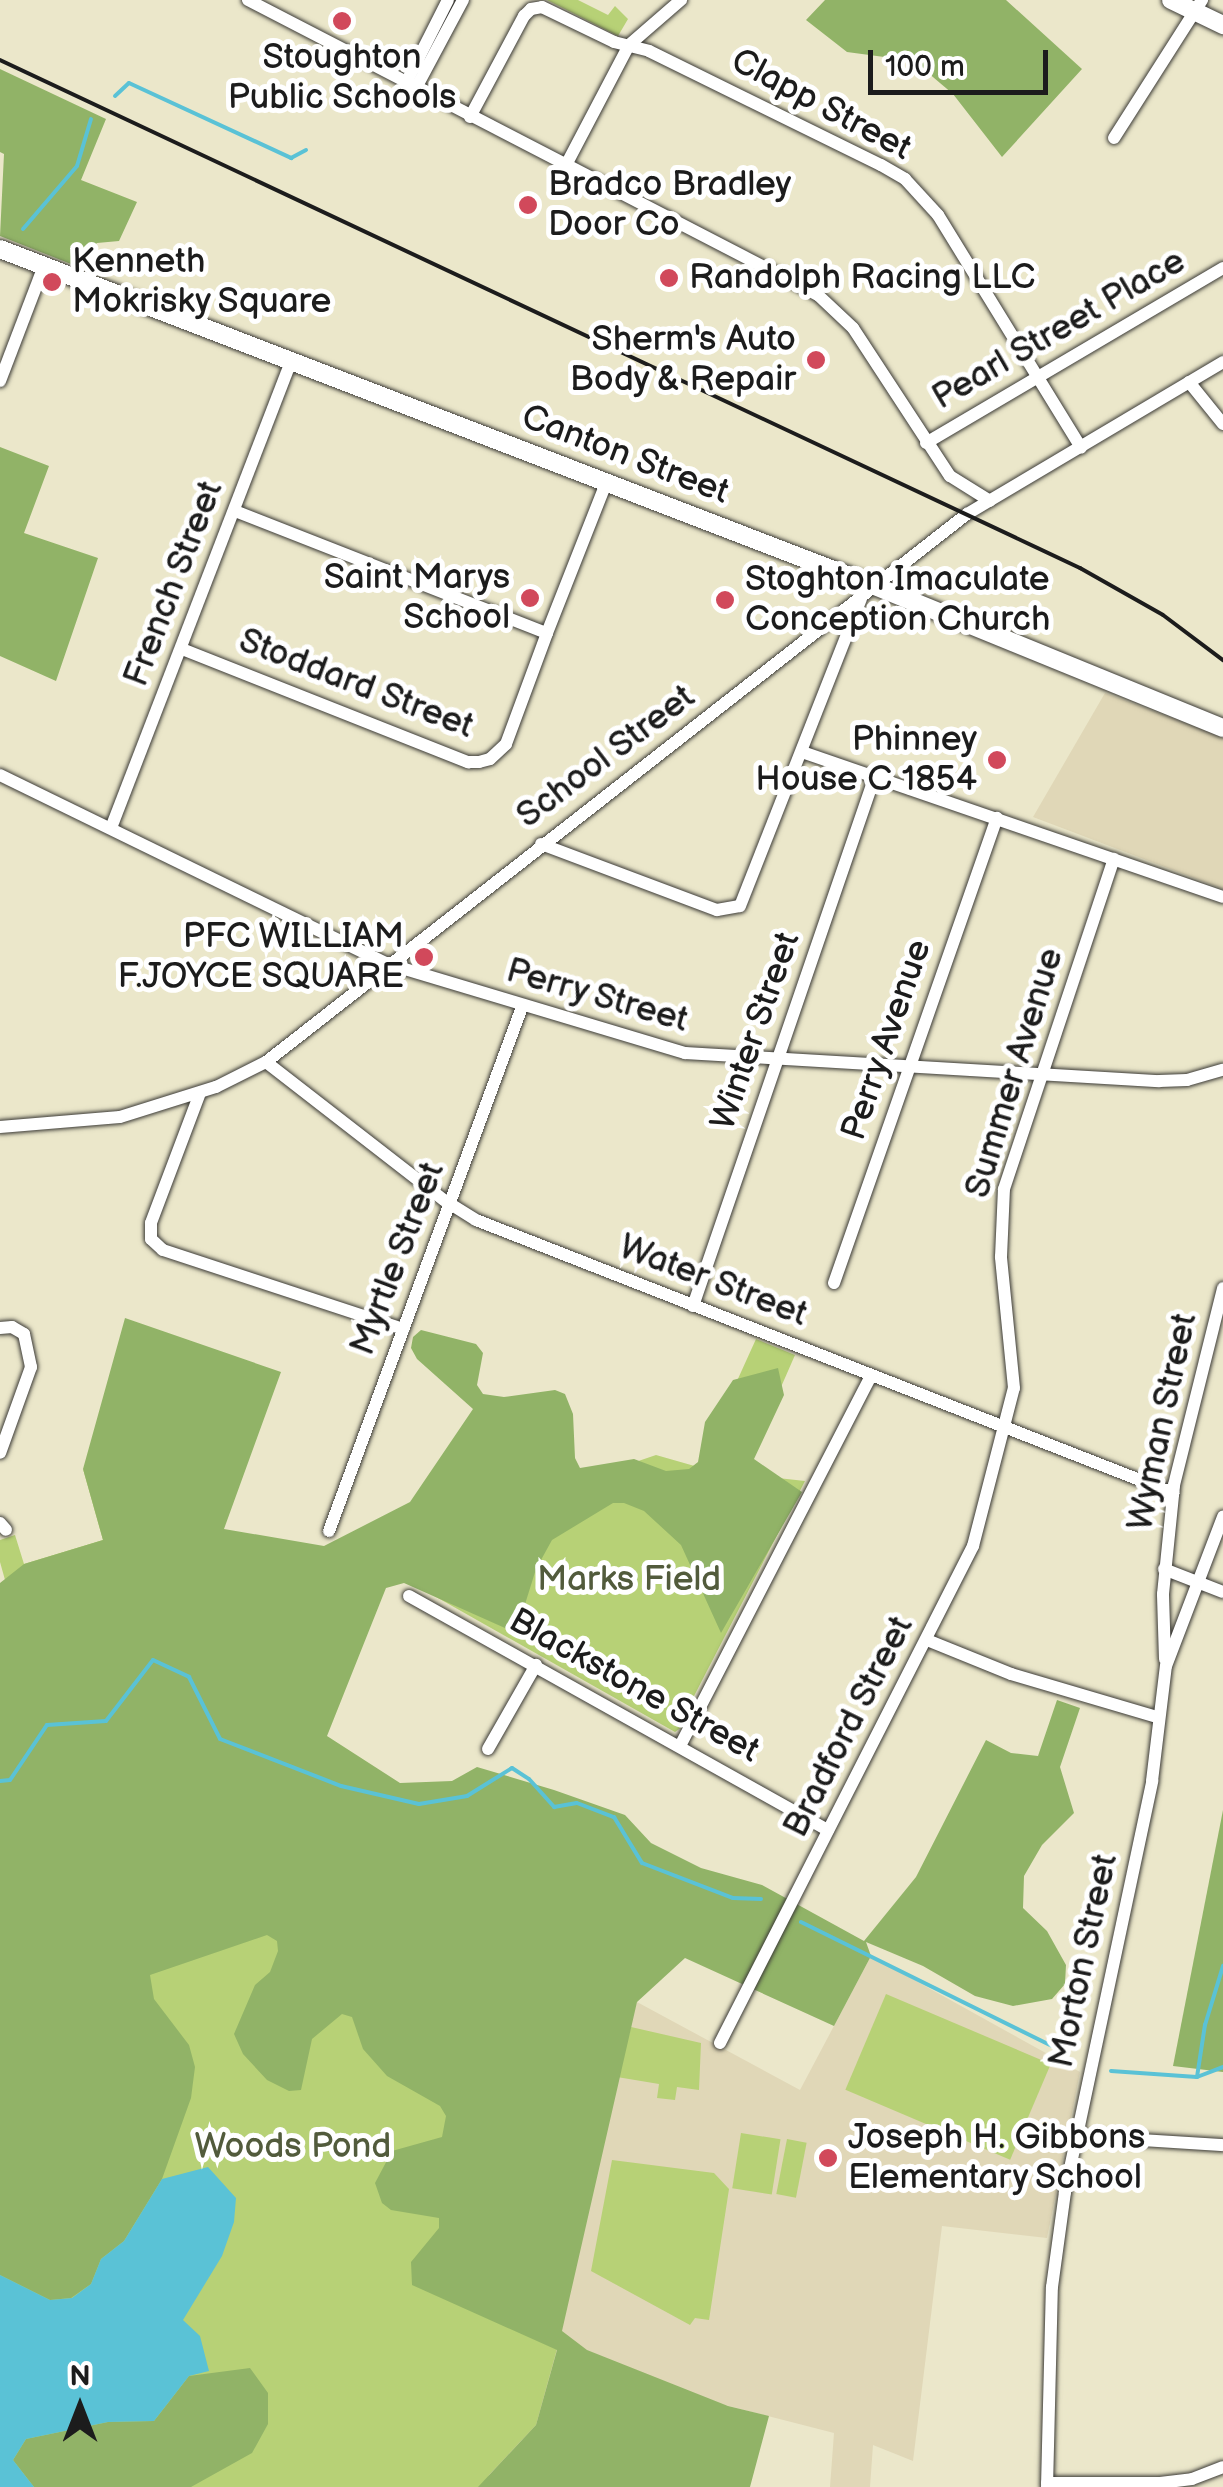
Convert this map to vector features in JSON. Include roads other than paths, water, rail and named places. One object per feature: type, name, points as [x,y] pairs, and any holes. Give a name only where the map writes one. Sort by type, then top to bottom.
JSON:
[{"type":"main road","points":[[1171,0],[1199,6],[1223,25]]},
{"type":"main road","name":"Canton Street","points":[[0,249],[606,482],[868,592],[1223,728]]},
{"type":"street","points":[[248,0],[566,167],[747,256],[826,302],[852,328],[950,476],[990,501]]},
{"type":"street","points":[[411,86],[448,0]]},
{"type":"street","points":[[411,86],[463,0]]},
{"type":"street","points":[[566,167],[629,46],[682,0]]},
{"type":"street","points":[[1114,138],[1199,6]]},
{"type":"street","name":"Clapp Street","points":[[470,117],[532,8],[547,9],[753,100],[905,180],[953,236],[1081,447]]},
{"type":"street","points":[[0,381],[44,266]]},
{"type":"street","name":"Pearl Street Place","points":[[926,443],[1223,268]]},
{"type":"street","name":"French Street","points":[[110,828],[291,362]]},
{"type":"street","name":"School Street","points":[[0,1128],[120,1117],[200,1093],[266,1062],[541,844],[990,501],[1223,362]]},
{"type":"street","points":[[1189,382],[1223,424]]},
{"type":"street","points":[[234,511],[547,633],[606,482]]},
{"type":"street","points":[[541,844],[717,910],[736,910],[744,899],[868,592]]},
{"type":"street","name":"Stoddard Street","points":[[182,649],[468,762],[478,762],[490,759],[506,744],[547,633]]},
{"type":"street","points":[[802,752],[1223,897]]},
{"type":"street","name":"Perry Street","points":[[0,775],[388,964],[685,1053],[1173,1081],[1223,1070]]},
{"type":"street","name":"Winter Street","points":[[694,1306],[875,776]]},
{"type":"street","name":"Perry Avenue","points":[[834,1283],[997,818]]},
{"type":"street","name":"Summer Avenue","points":[[1005,1428],[1014,1378],[1000,1257],[1006,1180],[1114,859]]},
{"type":"street","name":"Myrtle Street","points":[[329,1531],[452,1206],[522,1006]]},
{"type":"street","name":"Water Street","points":[[266,1062],[452,1206],[492,1227],[1173,1494]]},
{"type":"street","points":[[200,1093],[151,1223],[151,1240],[163,1250],[403,1329]]},
{"type":"street","name":"Wyman Street","points":[[1166,1666],[1164,1569],[1173,1494],[1223,1288]]},
{"type":"street","points":[[0,1328],[24,1334],[31,1367],[0,1453]]},
{"type":"street","points":[[680,1746],[871,1376]]},
{"type":"street","name":"Bradford Street","points":[[720,2043],[973,1546],[1005,1428]]},
{"type":"street","name":"Morton Street","points":[[1047,2485],[1052,2287],[1078,2136],[1152,1781],[1166,1666],[1223,1517]]},
{"type":"street","points":[[1164,1569],[1223,1592]]},
{"type":"street","name":"Blackstone Street","points":[[409,1596],[828,1830]]},
{"type":"street","points":[[927,1640],[1011,1674],[1158,1716]]},
{"type":"street","points":[[488,1750],[536,1664]]},
{"type":"street","points":[[1078,2136],[1223,2145]]},
{"type":"street","points":[[1047,2485],[1160,2483],[1192,2479],[1223,2467]]},
{"type":"water","name":"Woods Pond","points":[[208,2167],[236,2198],[234,2222],[222,2256],[183,2320],[200,2336],[209,2371],[189,2376],[154,2421],[108,2422],[26,2439],[13,2460],[34,2487],[0,2487],[0,2275],[50,2300],[72,2298],[91,2284],[101,2259],[124,2241],[162,2179]]},
{"type":"waterway","points":[[115,96],[129,83],[291,158],[306,150]]},
{"type":"waterway","points":[[23,229],[77,166],[91,119]]},
{"type":"waterway","points":[[0,1781],[10,1780],[47,1725],[106,1721],[153,1660],[189,1677],[220,1739],[341,1786],[419,1804],[467,1796],[512,1768],[529,1779],[554,1807],[577,1803],[614,1817],[642,1863],[733,1898],[761,1899]]},
{"type":"waterway","points":[[801,1922],[1064,2052]]},
{"type":"waterway","points":[[1197,2077],[1205,2025],[1223,1966]]},
{"type":"waterway","points":[[1111,2071],[1197,2077],[1223,2067]]},
{"type":"railway","points":[[0,60],[1080,568],[1163,615],[1223,660]]},
{"type":"place","name":"Stoughton Public Schools","points":[[342,21]]},
{"type":"place","name":"Bradco Bradley Door Co","points":[[528,205]]},
{"type":"place","name":"Randolph Racing LLC","points":[[669,278]]},
{"type":"place","name":"Kenneth Mokrisky Square","points":[[52,282]]},
{"type":"place","name":"Sherm's Auto Body & Repair","points":[[816,360]]},
{"type":"place","name":"Saint Marys School","points":[[530,598]]},
{"type":"place","name":"Stoghton Imaculate Conception Church","points":[[725,600]]},
{"type":"place","name":"Phinney House C 1854","points":[[997,760]]},
{"type":"place","name":"PFC WILLIAM F.JOYCE SQUARE","points":[[424,957]]},
{"type":"place","name":"Joseph H. Gibbons Elementary School","points":[[828,2158]]},
{"type":"park label","name":"Marks Field","points":[[629,1580]]}]
